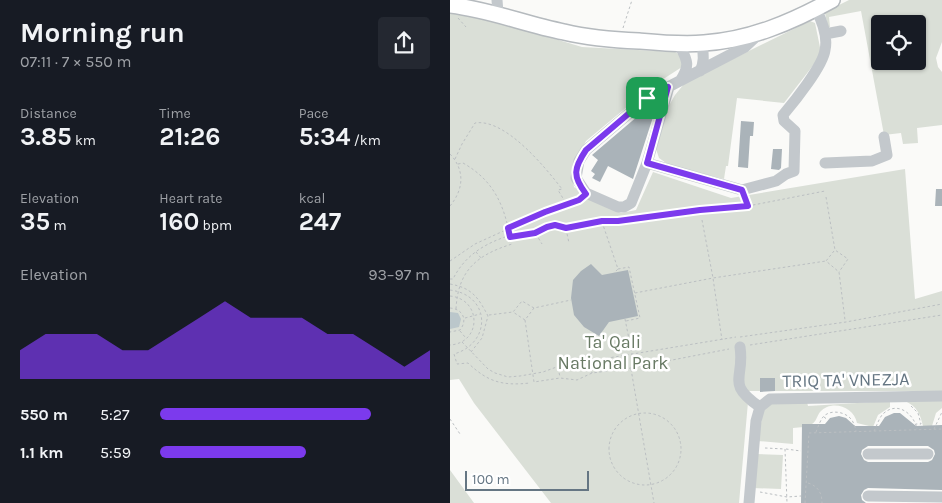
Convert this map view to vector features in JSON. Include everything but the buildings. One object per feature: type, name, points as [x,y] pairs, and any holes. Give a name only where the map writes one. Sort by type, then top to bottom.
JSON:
[{"type":"main road","points":[[452,10],[474,4],[497,7],[566,33],[618,40],[679,44],[718,42],[760,33],[816,9],[832,0]]},
{"type":"street","points":[[647,163],[742,190],[776,181],[794,171],[795,131],[784,121],[783,115],[820,64],[826,50],[825,34],[816,9]]},
{"type":"street","points":[[825,34],[840,31]]},
{"type":"street","points":[[668,87],[647,163],[631,203],[624,207],[618,207],[586,194],[576,178],[579,161],[586,150],[647,98],[700,70],[745,47],[760,33]]},
{"type":"street","points":[[698,43],[704,58],[700,70]]},
{"type":"street","points":[[687,66],[698,43]]},
{"type":"street","points":[[679,44],[687,59],[686,72],[680,81]]},
{"type":"street","points":[[825,163],[872,161],[888,155],[884,137]]},
{"type":"street","points":[[740,347],[738,385],[748,399],[760,407],[756,421],[749,503]]},
{"type":"street","name":"TRIQ TA' VNEZJA","points":[[760,407],[770,399],[942,396]]},
{"type":"street","points":[[868,454],[928,454]]},
{"type":"street","points":[[868,496],[942,497]]},
{"type":"path","points":[[618,40],[632,0]]},
{"type":"path","points":[[452,10],[466,27]]},
{"type":"path","points":[[455,159],[475,123],[481,122],[505,130],[528,150],[551,175],[562,189],[558,190],[567,206]]},
{"type":"path","points":[[450,154],[458,164],[461,175],[461,187],[457,198],[450,206]]},
{"type":"path","points":[[458,164],[463,163],[476,172],[492,188],[507,221],[510,237],[535,233],[555,225],[566,228],[602,221],[618,221],[700,210],[748,206],[825,191]]},
{"type":"path","points":[[742,190],[748,206]]},
{"type":"path","points":[[450,261],[475,244],[545,212],[567,206],[586,194]]},
{"type":"path","points":[[826,197],[835,250],[848,259],[839,272]]},
{"type":"path","points":[[702,220],[722,340]]},
{"type":"path","points":[[602,221],[618,269]]},
{"type":"path","points":[[566,228],[570,243]]},
{"type":"path","points":[[535,233],[542,244]]},
{"type":"path","points":[[450,279],[453,279],[460,266],[476,251],[489,242],[505,237]]},
{"type":"path","points":[[456,309],[458,291],[469,268],[496,249],[512,244]]},
{"type":"path","points":[[635,293],[713,278],[826,261],[835,250]]},
{"type":"path","points":[[476,251],[481,258]]},
{"type":"path","points":[[826,261],[839,272],[846,322]]},
{"type":"path","points":[[614,272],[618,269],[630,267],[640,318],[625,320],[632,355]]},
{"type":"path","points":[[450,284],[466,288],[478,297],[488,316],[482,338],[471,352]]},
{"type":"path","points":[[450,290],[466,294],[475,301],[481,314],[480,331],[474,341],[467,348],[454,354],[457,364],[468,363],[481,374],[499,383],[512,385],[530,383]]},
{"type":"path","points":[[450,296],[457,297],[467,303],[474,315],[473,327],[466,339],[450,345]]},
{"type":"path","points":[[513,312],[522,301],[534,308],[571,300]]},
{"type":"path","points":[[450,308],[461,312],[464,318],[464,325],[460,330],[450,332]]},
{"type":"path","points":[[462,342],[488,369],[501,376],[515,377],[533,374],[526,320],[534,308]]},
{"type":"path","points":[[488,316],[513,312],[526,320]]},
{"type":"path","points":[[464,318],[481,314]]},
{"type":"path","points":[[460,330],[466,339]]},
{"type":"path","points":[[590,361],[592,373]]},
{"type":"path","points":[[558,368],[560,378]]},
{"type":"path","points":[[631,368],[654,503]]},
{"type":"path","points":[[499,383],[501,376]]},
{"type":"path","points":[[907,404],[918,413],[921,424],[916,424]]},
{"type":"path","points":[[874,431],[883,414],[890,410],[908,412],[915,420],[918,430]]},
{"type":"path","points":[[815,433],[824,416],[833,412],[844,414],[852,421],[856,432]]},
{"type":"path","points":[[639,413],[653,414],[666,420],[674,428],[681,443],[681,456],[672,474],[661,482],[651,485],[632,483],[621,476],[614,466],[610,455],[611,438],[617,427],[624,420],[639,413]]},
{"type":"path","points":[[934,429],[942,413]]},
{"type":"path","points":[[824,416],[828,420]]},
{"type":"path","points":[[450,419],[460,434]]},
{"type":"path","points":[[805,503],[809,433],[942,429]]},
{"type":"path","points":[[764,448],[801,451]]},
{"type":"path","points":[[785,449],[787,503]]},
{"type":"path","points":[[807,483],[814,485],[820,492],[822,503]]},
{"type":"path","points":[[762,492],[787,497],[801,496]]},
{"type":"green space","points":[[849,0],[942,0],[942,42],[936,58],[938,67],[942,72],[942,125],[917,128],[918,143],[903,144],[901,133],[884,135],[872,70],[926,70],[926,15],[871,15],[871,65],[861,11],[829,17],[830,27],[828,28],[825,13]]},
{"type":"green space","name":"Ta' Qali National Park","points":[[450,11],[471,14],[582,47],[675,52],[682,56],[685,65],[651,87],[586,141],[576,160],[572,175],[574,187],[621,213],[636,210],[653,172],[731,198],[905,169],[915,299],[942,291],[942,391],[749,391],[739,503],[551,503],[474,403],[459,379],[450,380]]},
{"type":"green space","points":[[810,21],[815,23],[821,52],[818,59],[784,103],[737,98],[728,166],[726,166],[724,179],[669,165],[659,158],[656,149],[667,109],[684,84]]},
{"type":"green space","points":[[890,401],[890,407],[878,415],[873,427],[857,423],[855,417],[847,409],[830,406],[820,412],[815,422],[810,425],[793,428],[793,444],[758,441],[763,411],[770,404],[807,402],[808,406]]},
{"type":"green space","points":[[905,401],[942,401],[942,408],[936,413],[932,426],[923,426],[917,411]]},
{"type":"green space","points":[[755,454],[783,455],[781,489],[753,488]]},
{"type":"green space","points":[[450,470],[474,503],[450,503]]},
{"type":"shaded area","points":[[450,312],[458,313],[461,319],[459,327],[450,329]]},
{"type":"route","points":[[668,87],[647,163],[742,190],[748,206],[700,210],[618,221],[602,221],[566,228],[555,225],[535,233],[510,237],[508,228],[545,212],[567,206],[586,194],[576,178],[579,161],[586,150],[647,98],[668,87]]}]
